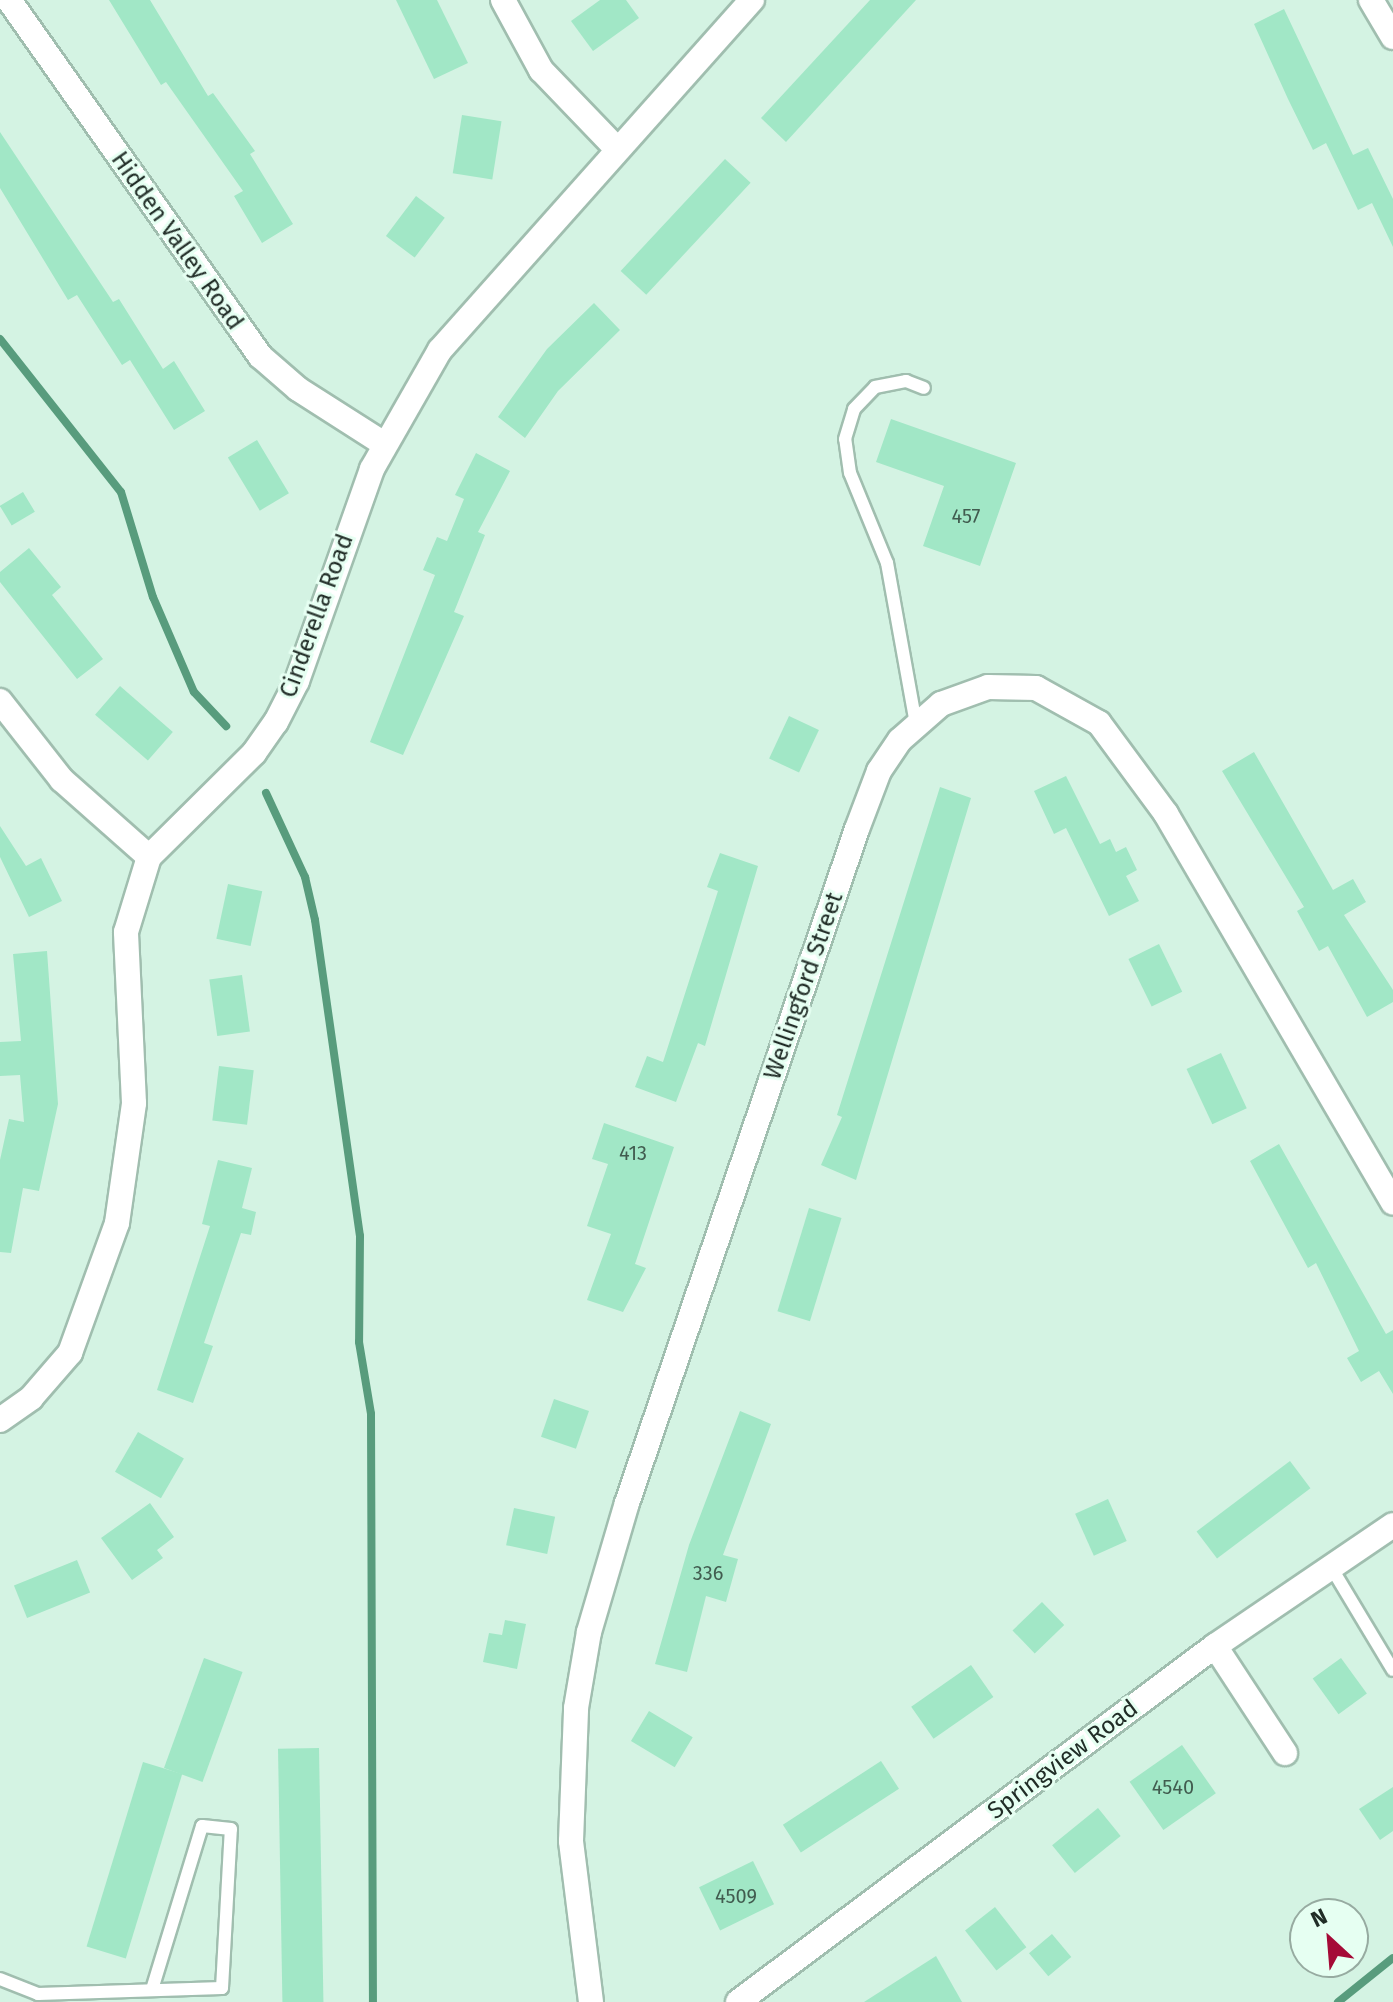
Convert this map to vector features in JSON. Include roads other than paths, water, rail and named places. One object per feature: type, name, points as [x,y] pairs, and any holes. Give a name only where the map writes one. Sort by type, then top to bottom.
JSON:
[{"type":"street","name":"Hidden Valley Road","points":[[9,0],[260,356],[308,396],[384,444]]},
{"type":"street","points":[[503,0],[541,70],[616,148]]},
{"type":"street","name":"Cinderella Road","points":[[0,1420],[31,1398],[70,1353],[117,1223],[134,1103],[126,932],[149,857],[177,823],[246,762],[276,722],[297,681],[384,444],[440,350],[616,148],[752,0]]},
{"type":"street","points":[[1371,0],[1393,37]]},
{"type":"street","name":"Wellingford Street","points":[[591,2002],[571,1841],[576,1708],[589,1632],[627,1503],[857,829],[879,771],[916,725],[956,697],[1021,686],[1054,694],[1099,723],[1166,814],[1393,1202]]},
{"type":"street","points":[[0,701],[62,780],[149,857]]},
{"type":"street","name":"Springview Road","points":[[738,2002],[1215,1646],[1393,1525]]},
{"type":"street","points":[[1215,1646],[1285,1753]]},
{"type":"lane","points":[[916,725],[887,563],[850,473],[845,439],[854,409],[875,387],[892,381],[924,388]]},
{"type":"lane","points":[[1331,1567],[1393,1670]]},
{"type":"lane","points":[[0,1979],[38,1994],[222,1988],[231,1829],[202,1826],[152,1990]]},
{"type":"waterway","points":[[0,339],[121,492],[153,597],[194,692],[226,726]]},
{"type":"waterway","points":[[266,793],[305,877],[315,920],[360,1236],[359,1342],[371,1414],[373,2002]]},
{"type":"waterway","points":[[1338,2002],[1393,1958]]}]
